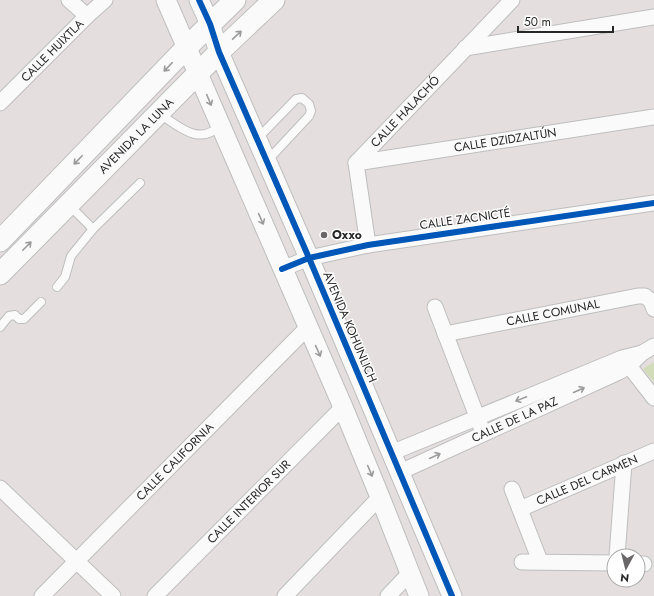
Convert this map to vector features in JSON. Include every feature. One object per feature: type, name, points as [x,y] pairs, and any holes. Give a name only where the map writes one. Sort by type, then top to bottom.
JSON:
[{"type":"main road","name":"AVENIDA LA LUNA","points":[[0,240],[186,48],[235,0]]},
{"type":"main road","name":"AVENIDA LA LUNA","points":[[0,274],[218,52],[274,0]]},
{"type":"street","points":[[69,0],[87,16]]},
{"type":"street","name":"CALLE HUIXTLA","points":[[0,103],[105,0]]},
{"type":"street","points":[[166,0],[343,407],[419,596]]},
{"type":"street","name":"AVENIDA KOHUNLICH","points":[[199,0],[210,24],[218,52],[309,258],[452,596]]},
{"type":"street","name":"CALLE HALACHÓ","points":[[356,163],[512,0]]},
{"type":"street","points":[[465,48],[654,17]]},
{"type":"street","name":"CALLE DZIDZALTÚN","points":[[356,163],[654,117]]},
{"type":"street","points":[[356,163],[368,245]]},
{"type":"street","name":"CALLE ZACNICTÉ","points":[[282,269],[309,258],[368,245],[654,203]]},
{"type":"street","name":"CALLE COMUNAL","points":[[445,334],[638,296],[644,296],[651,301],[654,309]]},
{"type":"street","points":[[434,307],[484,433]]},
{"type":"street","name":"CALLE CALIFORNIA","points":[[42,596],[308,327]]},
{"type":"street","name":"CALLE DE LA PAZ","points":[[400,472],[619,372],[625,362],[648,349]]},
{"type":"street","points":[[391,453],[605,366],[625,362],[654,398]]},
{"type":"street","name":"CALLE INTERIOR SUR","points":[[155,596],[343,407]]},
{"type":"street","name":"CALLE DEL CARMEN","points":[[520,509],[654,451]]},
{"type":"street","points":[[618,548],[624,463]]},
{"type":"street","points":[[0,488],[113,596]]},
{"type":"street","points":[[512,489],[540,561]]},
{"type":"street","points":[[285,596],[380,497]]},
{"type":"street","points":[[522,562],[606,563]]},
{"type":"street","points":[[388,596],[410,573]]},
{"type":"lane","points":[[257,140],[296,99],[302,98],[308,104],[312,111],[309,116],[266,162]]},
{"type":"lane","points":[[159,113],[192,134],[206,135],[214,131],[220,125]]},
{"type":"lane","points":[[57,287],[65,277],[70,256],[93,229],[140,183]]},
{"type":"lane","points":[[68,204],[93,229]]},
{"type":"lane","points":[[0,327],[9,316],[15,315],[19,319],[24,320],[41,302]]},
{"type":"green space","points":[[654,362],[654,382],[643,369]]},
{"type":"cycle path","points":[[199,0],[210,24],[219,52],[309,258],[452,596]]},
{"type":"cycle path","points":[[282,269],[309,258],[368,245],[654,203]]},
{"type":"place","name":"Oxxo","points":[[324,235]]}]
